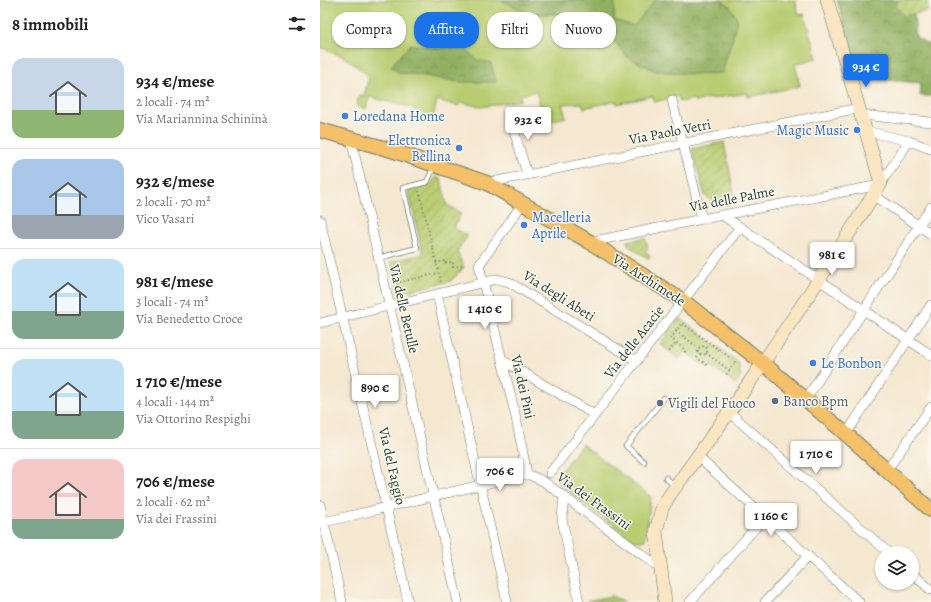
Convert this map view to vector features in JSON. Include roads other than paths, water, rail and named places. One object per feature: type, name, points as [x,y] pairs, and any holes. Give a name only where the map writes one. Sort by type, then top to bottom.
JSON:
[{"type":"main road","points":[[665,602],[656,531],[671,482],[698,456],[729,412],[878,188],[866,132],[827,0]]},
{"type":"main road","name":"Via Archimede","points":[[320,130],[435,165],[487,183],[590,242],[683,301],[763,363],[806,399],[931,510]]},
{"type":"street","points":[[672,100],[702,219]]},
{"type":"street","name":"Via Paolo Vetri","points":[[487,183],[683,143],[860,112],[931,122]]},
{"type":"street","points":[[510,114],[527,174]]},
{"type":"street","points":[[866,132],[909,140],[931,149]]},
{"type":"street","name":"Via delle Betulle","points":[[351,139],[458,602]]},
{"type":"street","points":[[909,140],[878,188],[918,226],[931,234]]},
{"type":"street","name":"Via delle Palme","points":[[590,242],[722,215],[878,188]]},
{"type":"street","name":"Via dei Pini","points":[[523,203],[479,265],[516,418],[527,474]]},
{"type":"street","points":[[806,399],[931,207]]},
{"type":"street","points":[[722,215],[931,354]]},
{"type":"street","name":"Via del Faggio","points":[[320,220],[408,602]]},
{"type":"street","name":"Via delle Acacie","points":[[550,473],[740,227]]},
{"type":"street","name":"Via degli Abeti","points":[[320,323],[497,279],[509,282],[637,361]]},
{"type":"street","points":[[437,294],[507,602]]},
{"type":"street","points":[[846,434],[931,306]]},
{"type":"street","points":[[502,360],[595,415]]},
{"type":"street","points":[[887,470],[931,407]]},
{"type":"street","points":[[729,412],[881,546]]},
{"type":"street","points":[[698,456],[859,602]]},
{"type":"street","points":[[322,523],[527,474]]},
{"type":"street","name":"Via dei Frassini","points":[[527,474],[543,481],[660,567]]},
{"type":"street","points":[[564,496],[562,519],[579,602]]},
{"type":"street","points":[[320,505],[322,523],[342,602]]},
{"type":"street","points":[[690,602],[765,517]]},
{"type":"street","points":[[765,602],[808,556]]},
{"type":"street","points":[[919,579],[931,590]]},
{"type":"lane","points":[[378,258],[417,248],[403,188],[428,182],[435,165]]},
{"type":"lane","points":[[644,462],[626,446],[664,398]]},
{"type":"place","name":"Loredana Home","points":[[345,116]]},
{"type":"place","name":"Magic Music","points":[[857,130]]},
{"type":"place","name":"Elettronica Bellina","points":[[459,148]]},
{"type":"place","name":"Macelleria Aprile","points":[[524,225]]},
{"type":"place","name":"Le Bonbon","points":[[813,363]]},
{"type":"place","name":"Banco Bpm","points":[[775,401]]},
{"type":"place","name":"Vigili del Fuoco","points":[[660,403]]}]
